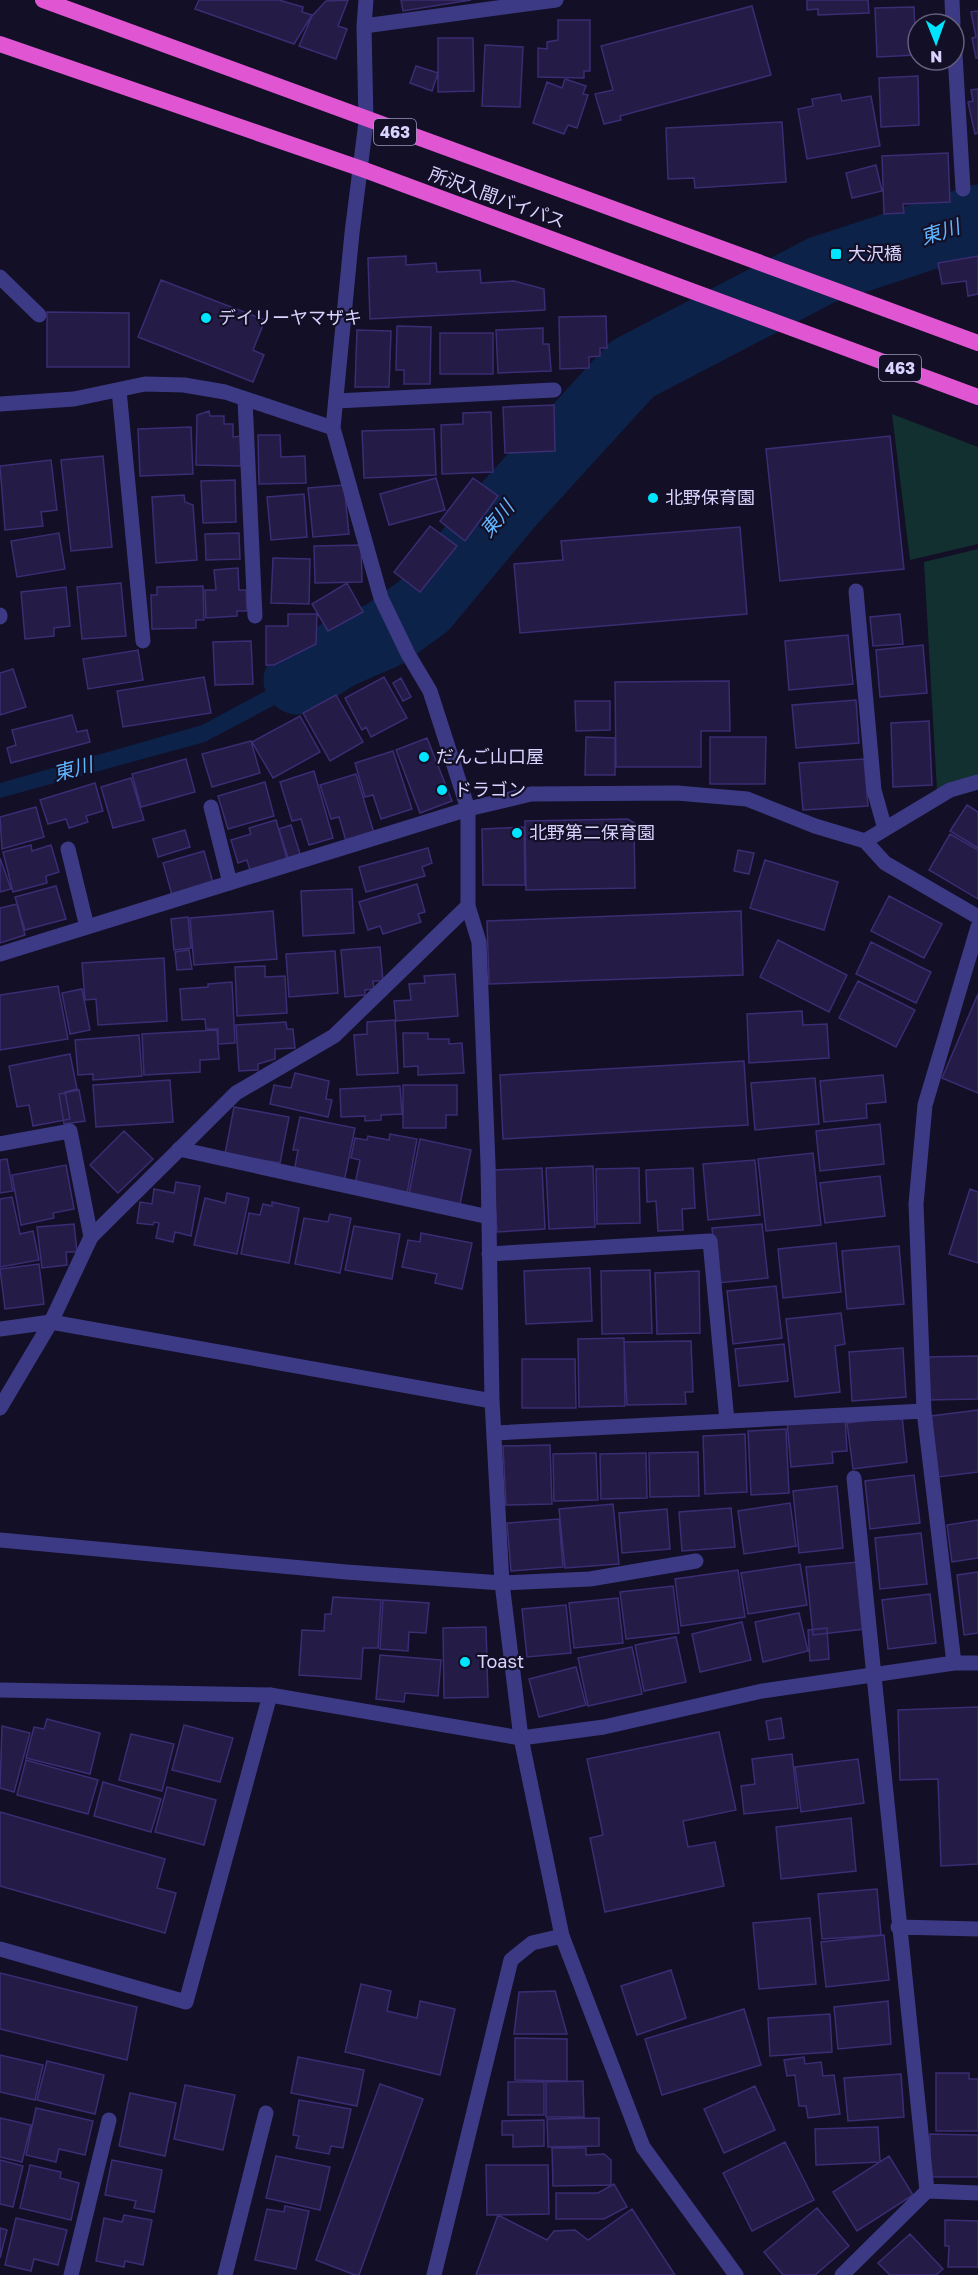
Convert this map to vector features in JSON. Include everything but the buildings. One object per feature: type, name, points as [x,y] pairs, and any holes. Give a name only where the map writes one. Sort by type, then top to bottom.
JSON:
[{"type":"highway","name":"所沢入間バイパス","points":[[43,0],[366,122],[749,257],[978,343]]},
{"type":"highway","name":"所沢入間バイパス","points":[[0,44],[362,169],[978,397]]},
{"type":"street","points":[[366,0],[364,26],[366,122],[362,169],[352,233],[333,428],[381,598],[408,654],[430,691],[468,809],[468,906],[479,942],[489,1217],[492,1401],[502,1583],[521,1738],[562,1936],[643,2147],[736,2275]]},
{"type":"street","points":[[364,26],[556,0]]},
{"type":"street","points":[[956,72],[963,189]]},
{"type":"street","points":[[0,276],[39,315]]},
{"type":"street","points":[[0,404],[74,399],[145,384],[184,385],[225,392],[333,428]]},
{"type":"street","points":[[119,390],[143,641]]},
{"type":"street","points":[[336,400],[554,390]]},
{"type":"street","points":[[245,400],[255,616]]},
{"type":"street","points":[[856,591],[874,790],[885,829]]},
{"type":"street","points":[[865,841],[950,790],[978,782]]},
{"type":"street","points":[[0,954],[468,809],[531,794],[677,793],[747,800],[815,826],[865,841],[885,863],[978,917]]},
{"type":"street","points":[[211,807],[230,883]]},
{"type":"street","points":[[68,849],[87,927]]},
{"type":"street","points":[[0,1408],[51,1322],[91,1237],[236,1093],[334,1036],[468,906]]},
{"type":"street","points":[[954,1663],[924,1411],[916,1204],[925,1105],[978,927]]},
{"type":"street","points":[[0,1144],[70,1131],[91,1237]]},
{"type":"street","points":[[179,1149],[489,1217]]},
{"type":"street","points":[[489,1254],[710,1241],[727,1421]]},
{"type":"street","points":[[0,1329],[51,1322],[492,1401]]},
{"type":"street","points":[[494,1433],[924,1411]]},
{"type":"street","points":[[854,1478],[898,1927],[927,2191]]},
{"type":"street","points":[[0,1540],[346,1572],[502,1583],[590,1579],[696,1561]]},
{"type":"street","points":[[0,1690],[270,1695],[521,1738],[604,1727],[762,1691],[954,1663],[978,1663]]},
{"type":"street","points":[[0,1948],[186,2002],[270,1695]]},
{"type":"street","points":[[898,1927],[978,1929]]},
{"type":"street","points":[[434,2275],[511,1960],[532,1943],[562,1936]]},
{"type":"street","points":[[225,2275],[266,2113]]},
{"type":"street","points":[[71,2275],[109,2120]]},
{"type":"street","points":[[842,2275],[927,2191],[978,2193]]},
{"type":"green space","points":[[892,414],[978,447],[978,544],[910,560]]},
{"type":"green space","points":[[978,549],[978,777],[937,790],[924,562]]},
{"type":"water","points":[[375,626],[386,646],[205,742],[0,798],[0,783],[202,725],[267,690],[332,648]]},
{"type":"waterway","name":"東川","points":[[298,680],[339,654],[385,634],[425,605],[508,505],[632,369],[822,270],[978,219]]},
{"type":"place","name":"大沢橋","points":[[836,254]]},
{"type":"place","name":"デイリーヤマザキ","points":[[206,318]]},
{"type":"place","name":"北野保育園","points":[[653,498]]},
{"type":"place","name":"だんご山口屋","points":[[424,757]]},
{"type":"place","name":"ドラゴン","points":[[442,790]]},
{"type":"place","name":"北野第二保育園","points":[[517,833]]},
{"type":"place","name":"Toast","points":[[465,1662]]}]
